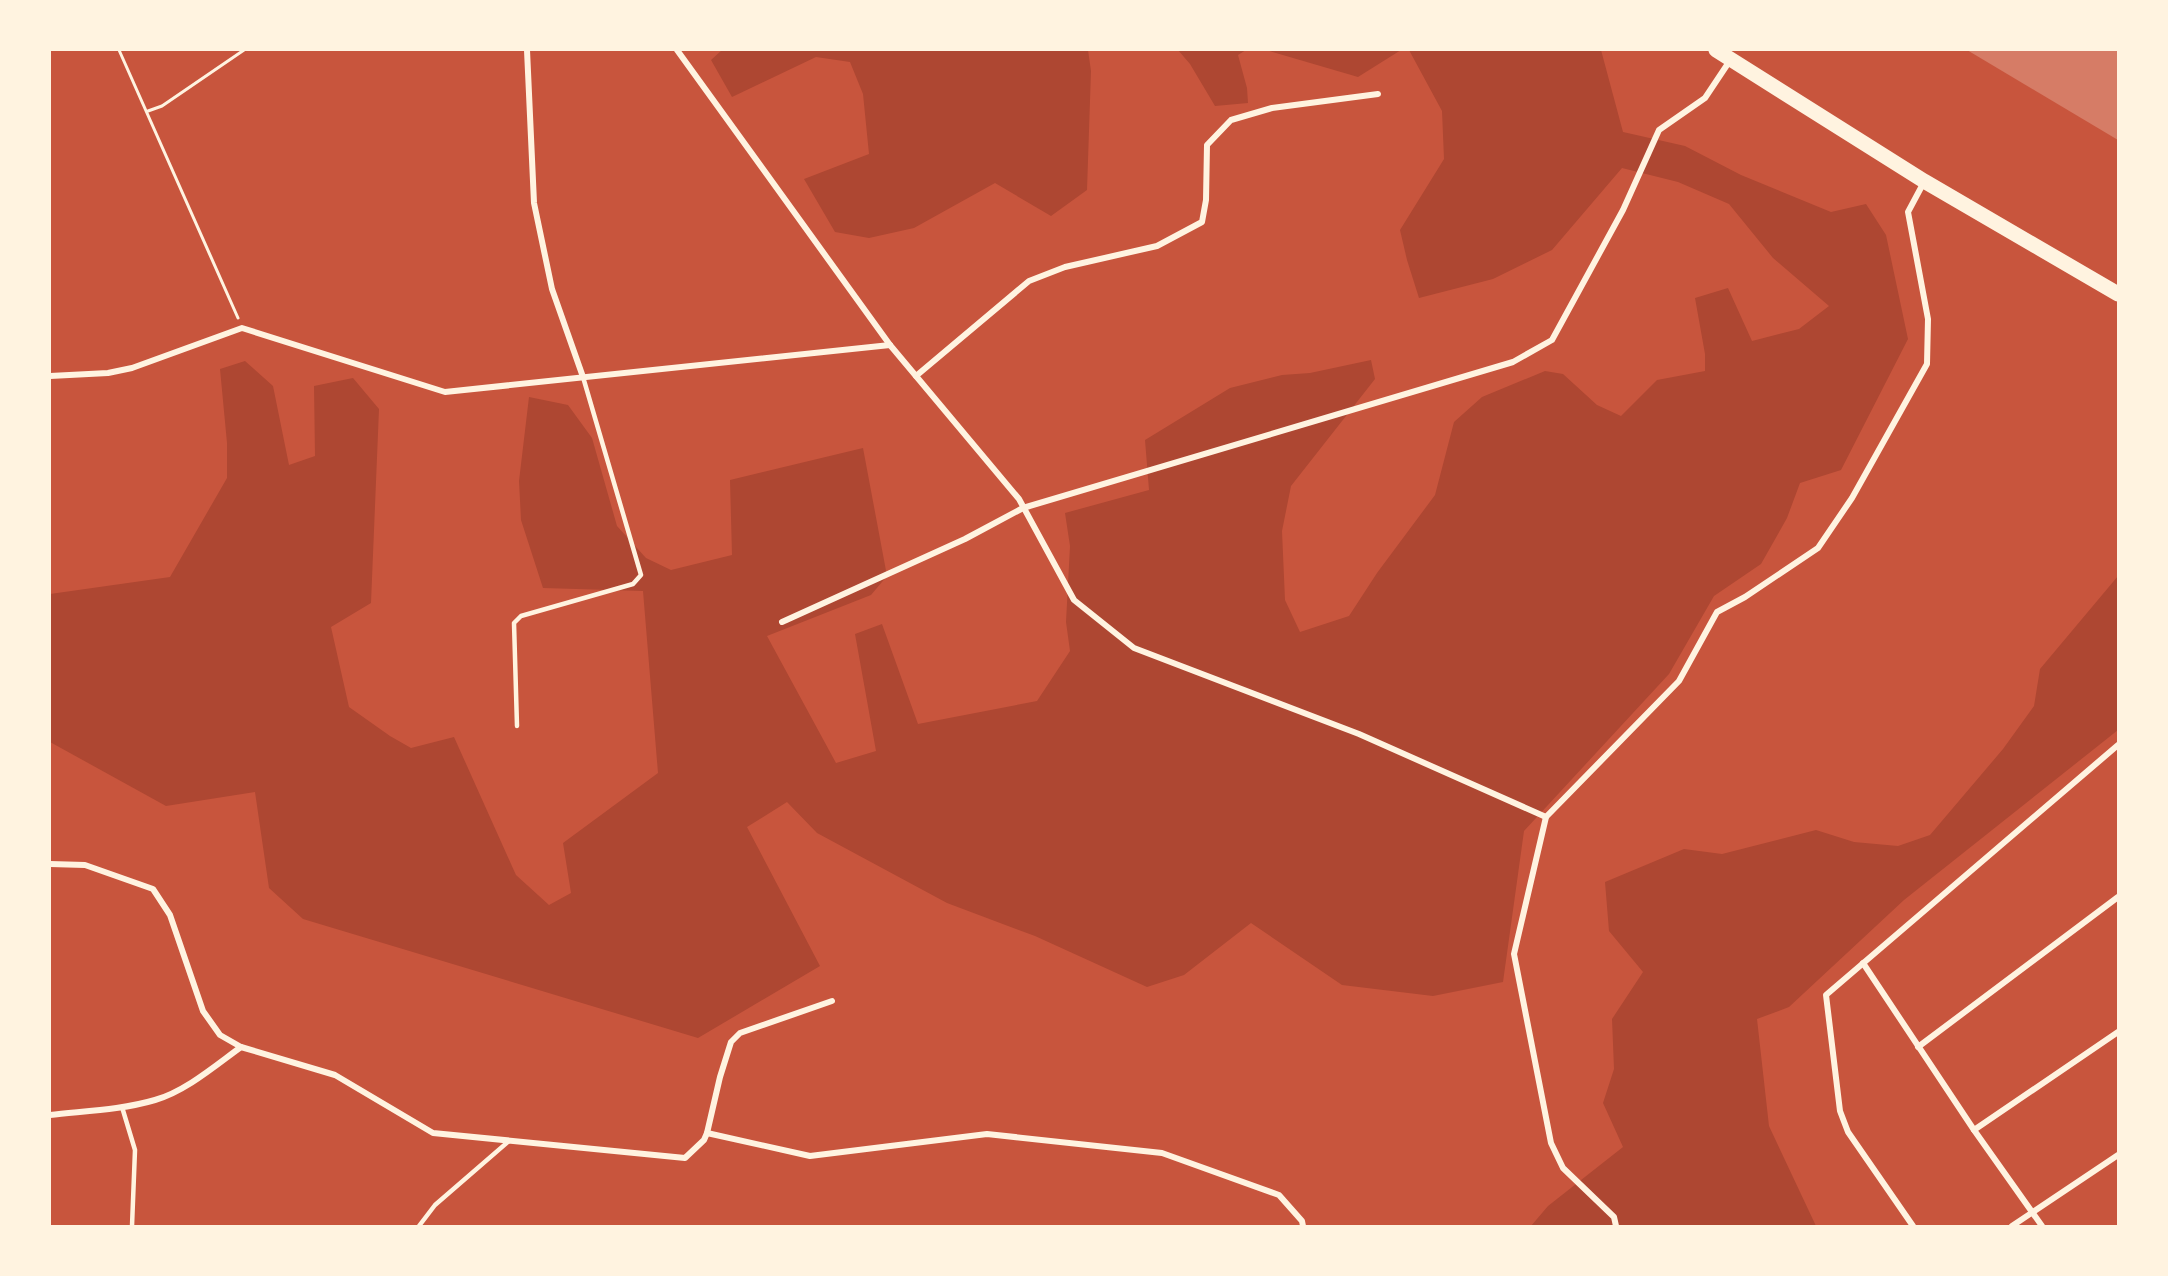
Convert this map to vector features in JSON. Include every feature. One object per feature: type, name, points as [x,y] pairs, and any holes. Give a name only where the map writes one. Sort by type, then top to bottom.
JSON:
[{"type":"main road","points":[[1716,50],[1924,181],[2118,294]]},
{"type":"street","points":[[527,50],[534,203],[552,289],[583,377]]},
{"type":"street","points":[[677,50],[890,345],[1019,499],[1074,600],[1134,648],[1359,734],[1546,817]]},
{"type":"street","points":[[782,622],[965,538],[1023,508],[1513,362],[1552,340],[1623,210],[1659,130],[1705,98],[1731,59]]},
{"type":"street","points":[[916,376],[1029,280],[1065,267],[1157,246],[1202,222],[1206,200],[1207,145],[1231,120],[1272,108],[1378,94]]},
{"type":"street","points":[[1616,1227],[1614,1217],[1563,1168],[1551,1143],[1515,954],[1546,817],[1680,681],[1718,612],[1745,597],[1818,548],[1852,498],[1927,364],[1928,319],[1908,212],[1924,181]]},
{"type":"street","points":[[50,376],[108,373],[132,368],[242,328],[445,392],[890,345]]},
{"type":"street","points":[[1913,1227],[1848,1132],[1840,1111],[1826,995],[2118,745]]},
{"type":"street","points":[[50,864],[86,866],[153,890],[170,915],[203,1011],[220,1035],[241,1047],[335,1075],[433,1134],[685,1158],[705,1140],[731,1042],[740,1033],[832,1001]]},
{"type":"street","points":[[1918,1047],[2118,897]]},
{"type":"street","points":[[1863,963],[1974,1130],[2042,1227]]},
{"type":"street","points":[[1974,1130],[2118,1032]]},
{"type":"street","points":[[50,1115],[122,1107],[156,1100],[196,1080],[241,1047]]},
{"type":"street","points":[[707,1133],[810,1156],[987,1134],[1162,1153],[1279,1195],[1302,1221],[1303,1227]]},
{"type":"street","points":[[2012,1227],[2118,1155]]},
{"type":"lane","points":[[517,726],[514,623],[521,616],[633,584],[641,576],[583,377]]},
{"type":"lane","points":[[122,1107],[135,1150],[132,1227]]},
{"type":"lane","points":[[419,1227],[435,1205],[509,1141]]},
{"type":"path","points":[[120,50],[242,328]]},
{"type":"path","points":[[148,111],[162,106],[244,50]]},
{"type":"shaded area","points":[[722,50],[1088,50],[1091,71],[1087,190],[1051,216],[995,183],[914,228],[869,238],[835,232],[804,179],[869,154],[863,94],[850,62],[816,57],[732,97],[711,60]]},
{"type":"shaded area","points":[[1178,50],[1246,50],[1238,55],[1247,88],[1248,103],[1215,106],[1190,64]]},
{"type":"shaded area","points":[[1266,50],[1401,50],[1358,77]]},
{"type":"shaded area","points":[[1409,50],[1601,50],[1623,132],[1685,146],[1741,175],[1831,212],[1866,204],[1886,235],[1908,339],[1841,470],[1800,483],[1787,518],[1761,564],[1714,596],[1669,674],[1524,831],[1503,982],[1433,996],[1342,985],[1251,923],[1184,975],[1147,987],[1035,936],[947,903],[817,833],[787,802],[747,827],[820,966],[698,1038],[303,919],[269,888],[255,792],[166,806],[50,742],[50,594],[170,577],[227,478],[227,443],[220,369],[245,361],[273,386],[289,465],[315,456],[314,386],[353,378],[379,409],[371,603],[331,627],[349,707],[411,748],[454,737],[516,875],[549,905],[571,893],[563,843],[658,773],[643,591],[543,588],[521,520],[519,481],[529,397],[568,405],[592,438],[617,526],[646,558],[671,570],[732,555],[730,480],[863,448],[887,576],[871,595],[767,636],[836,763],[876,751],[855,634],[882,624],[918,724],[1037,701],[1070,651],[1066,622],[1070,546],[1065,513],[1149,490],[1145,440],[1230,388],[1282,375],[1310,373],[1371,360],[1375,379],[1291,486],[1282,531],[1285,600],[1300,632],[1349,616],[1377,573],[1435,495],[1454,422],[1482,397],[1545,371],[1563,374],[1597,405],[1621,416],[1657,380],[1705,371],[1705,354],[1695,298],[1728,288],[1752,341],[1799,329],[1829,306],[1773,258],[1729,204],[1678,182],[1622,168],[1552,250],[1493,279],[1419,298],[1400,230],[1444,159],[1442,111]]},
{"type":"shaded area","points":[[2118,576],[2118,730],[1904,900],[1789,1007],[1757,1019],[1769,1126],[1816,1226],[1531,1226],[1548,1206],[1623,1147],[1603,1103],[1614,1069],[1612,1019],[1643,972],[1609,931],[1605,882],[1684,849],[1722,854],[1816,830],[1854,842],[1898,846],[1930,835],[2003,749],[2034,706],[2040,669]]},
{"type":"building","points":[[1967,50],[2118,50],[2118,140]]}]
